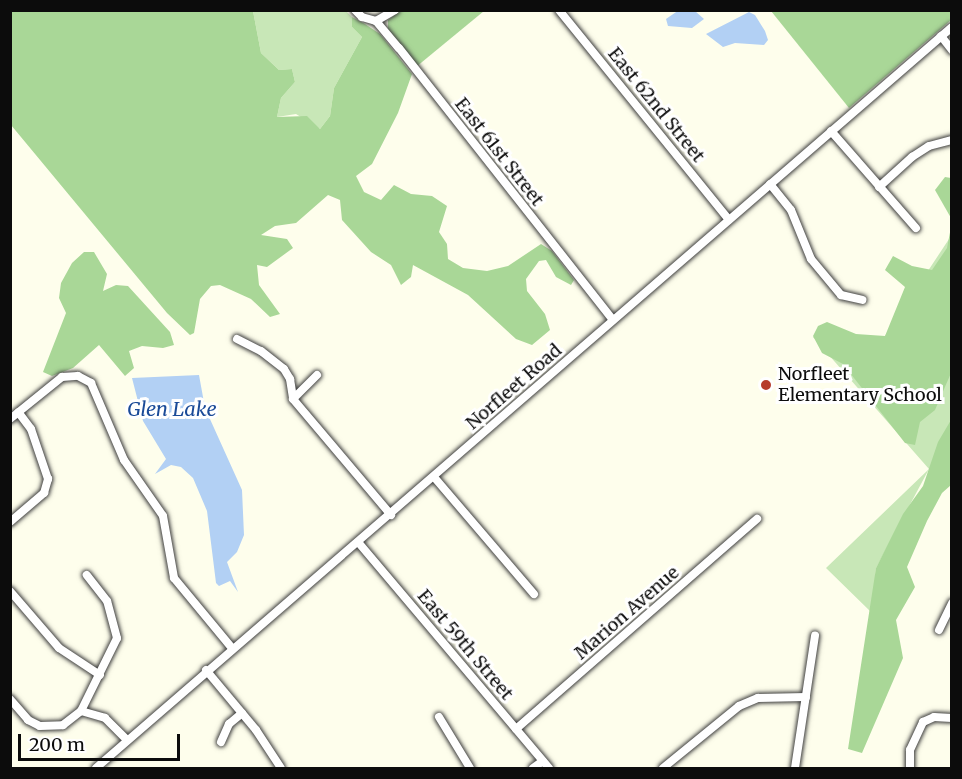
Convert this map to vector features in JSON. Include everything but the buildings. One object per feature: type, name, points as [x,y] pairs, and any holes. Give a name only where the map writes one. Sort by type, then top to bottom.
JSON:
[{"type":"street","name":"East 61st Street","points":[[355,10],[362,17],[376,21],[614,320]]},
{"type":"street","points":[[376,21],[395,10]]},
{"type":"street","name":"East 62nd Street","points":[[559,10],[729,220]]},
{"type":"street","name":"Norfleet Road","points":[[96,768],[206,670],[391,515],[951,27]]},
{"type":"street","points":[[941,36],[951,50]]},
{"type":"street","points":[[831,131],[916,228]]},
{"type":"street","points":[[879,187],[912,157],[928,146],[951,140]]},
{"type":"street","points":[[770,184],[791,210],[811,259],[842,295],[862,300]]},
{"type":"street","points":[[237,339],[261,351],[284,369],[290,379],[293,399],[391,515]]},
{"type":"street","points":[[293,399],[317,375]]},
{"type":"street","points":[[10,419],[56,380],[77,376],[96,391],[124,460],[163,516],[174,578],[232,648]]},
{"type":"street","points":[[10,522],[44,493],[48,479],[31,429],[18,412]]},
{"type":"street","points":[[434,477],[534,594]]},
{"type":"street","name":"Marion Avenue","points":[[516,729],[757,519]]},
{"type":"street","name":"East 59th Street","points":[[358,542],[549,768]]},
{"type":"street","points":[[10,699],[33,723],[40,726],[63,725],[81,711],[115,645],[117,628],[107,601],[87,576]]},
{"type":"street","points":[[10,591],[59,648],[100,675]]},
{"type":"street","points":[[939,630],[951,603]]},
{"type":"street","points":[[795,768],[815,636]]},
{"type":"street","points":[[206,670],[242,713],[281,768]]},
{"type":"street","points":[[663,768],[739,706],[758,698],[806,697]]},
{"type":"street","points":[[81,711],[105,718],[128,740]]},
{"type":"street","points":[[221,742],[229,724],[242,713]]},
{"type":"street","points":[[439,717],[470,768]]},
{"type":"street","points":[[910,768],[910,750],[923,722],[934,717],[951,718]]},
{"type":"street","points":[[532,768],[543,761]]},
{"type":"green space","points":[[10,11],[253,11],[261,53],[279,70],[292,69],[295,82],[281,98],[277,117],[307,116],[320,129],[330,116],[334,88],[362,37],[352,27],[352,17],[365,24],[380,34],[412,74],[398,113],[372,164],[356,176],[364,192],[381,200],[394,185],[411,194],[432,196],[447,206],[439,232],[447,244],[448,259],[463,268],[487,271],[508,266],[541,244],[552,251],[574,280],[571,285],[556,277],[546,260],[539,261],[526,279],[527,291],[545,314],[550,330],[532,345],[516,339],[468,295],[413,265],[411,277],[401,285],[391,265],[371,252],[342,220],[340,200],[328,195],[296,223],[275,226],[261,235],[287,239],[293,248],[267,267],[257,265],[259,285],[280,314],[270,317],[251,299],[220,285],[211,286],[200,299],[194,333],[190,335],[167,313],[11,125]]},
{"type":"green space","points":[[253,11],[346,11],[352,17],[352,27],[362,37],[334,88],[330,116],[320,129],[296,114],[277,117],[281,98],[295,82],[292,69],[279,70],[261,53]]},
{"type":"green space","points":[[400,11],[484,11],[416,67],[388,29],[388,20]]},
{"type":"green space","points":[[771,11],[951,11],[951,20],[849,108]]},
{"type":"green space","points":[[945,177],[951,178],[951,218],[935,190]]},
{"type":"green space","points":[[951,227],[951,373],[935,410],[920,422],[915,445],[905,443],[843,364],[822,353],[813,336],[818,326],[827,322],[856,334],[885,336],[905,287],[885,270],[893,256],[912,266],[932,270],[947,248]]},
{"type":"green space","points":[[951,236],[951,446],[929,469],[813,337],[885,336]]},
{"type":"green space","points":[[84,252],[94,252],[107,274],[103,291],[116,285],[128,286],[170,332],[174,345],[163,348],[142,346],[129,351],[134,368],[125,376],[99,345],[73,368],[52,376],[43,372],[66,313],[59,298],[61,283],[72,263]]},
{"type":"green space","points":[[951,420],[951,485],[942,493],[907,567],[915,587],[896,620],[903,658],[862,753],[848,749],[876,568],[903,514],[923,486],[938,442]]},
{"type":"green space","points":[[929,469],[876,568],[872,613],[826,568]]},
{"type":"water","points":[[679,10],[695,11],[704,19],[692,28],[668,26],[666,19]]},
{"type":"water","points":[[749,12],[755,15],[765,31],[768,40],[764,45],[735,43],[723,47],[706,34]]},
{"type":"water","name":"Glen Lake","points":[[199,375],[205,408],[242,490],[244,535],[237,552],[227,562],[238,592],[230,581],[219,586],[216,583],[207,511],[193,478],[181,467],[171,465],[155,474],[166,459],[143,421],[132,378]]},
{"type":"place","name":"Norfleet Elementary School","points":[[766,385]]}]
